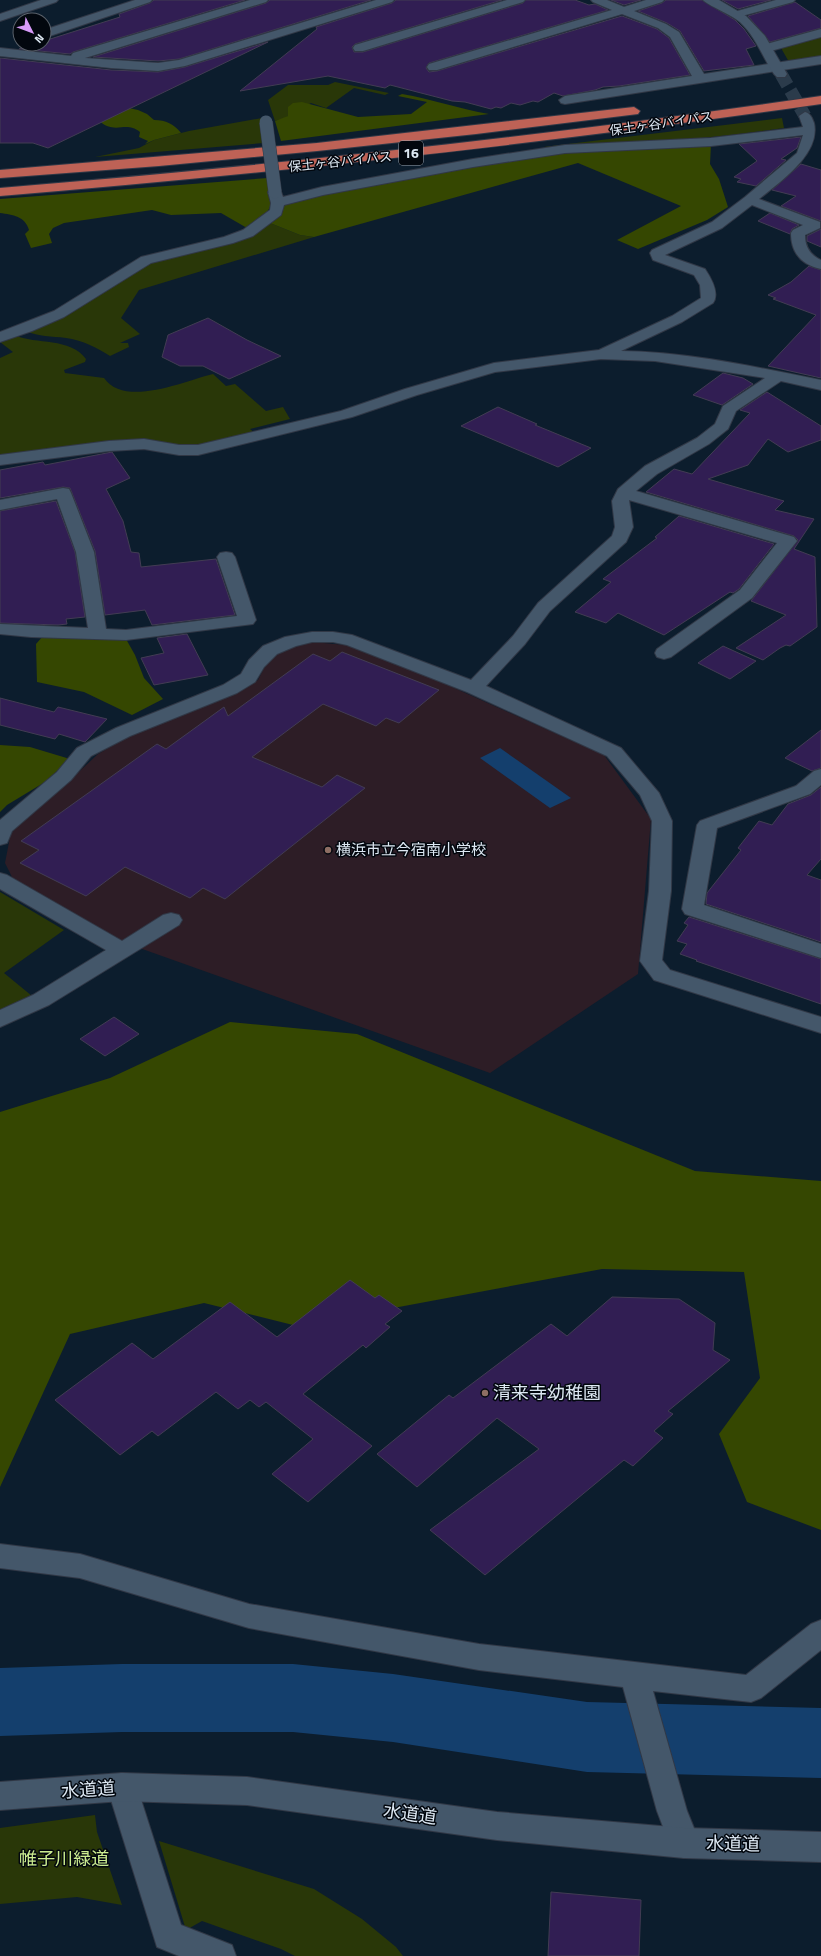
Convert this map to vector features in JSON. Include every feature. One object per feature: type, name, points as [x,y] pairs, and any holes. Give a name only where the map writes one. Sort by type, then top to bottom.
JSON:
[{"type":"highway","name":"保土ヶ谷バイパス","points":[[0,192],[282,168],[408,154],[542,138],[821,100]]},
{"type":"highway","name":"保土ヶ谷バイパス","points":[[0,174],[398,139],[650,109]]},
{"type":"street","points":[[0,18],[52,0]]},
{"type":"street","points":[[52,31],[146,0]]},
{"type":"street","points":[[68,59],[262,0]]},
{"type":"street","points":[[0,52],[158,66],[181,63],[388,0]]},
{"type":"street","points":[[359,48],[519,0]]},
{"type":"street","points":[[597,0],[662,26],[675,35],[700,78]]},
{"type":"street","points":[[434,67],[658,0]]},
{"type":"street","points":[[709,0],[738,14],[752,25],[767,48],[777,70]]},
{"type":"street","points":[[738,14],[789,0]]},
{"type":"street","points":[[767,48],[821,33]]},
{"type":"street","points":[[0,52],[12,47]]},
{"type":"street","points":[[218,52],[236,56]]},
{"type":"street","points":[[564,100],[700,78],[777,70],[821,60]]},
{"type":"street","points":[[602,354],[677,319],[708,300],[708,285],[700,272],[658,257],[657,252],[717,225],[750,200],[803,155],[808,142],[810,130],[805,116]]},
{"type":"street","points":[[0,337],[27,328],[59,314],[146,260],[177,251],[228,240],[248,233],[276,212],[276,198],[266,122]]},
{"type":"street","points":[[276,198],[337,189],[474,163],[565,149],[711,142],[810,130]]},
{"type":"street","points":[[750,200],[815,225],[798,233],[798,244],[805,257],[821,265]]},
{"type":"street","points":[[0,460],[109,446],[144,444],[179,450],[198,450],[346,414],[441,383],[494,368],[602,354],[655,356],[779,376],[820,386]]},
{"type":"street","points":[[474,688],[519,640],[544,607],[620,538],[624,527],[620,501],[624,492],[652,470],[703,441],[722,426],[729,409],[779,376]]},
{"type":"street","points":[[624,492],[788,542],[746,594],[664,653]]},
{"type":"street","points":[[0,505],[63,493],[85,552],[98,635]]},
{"type":"street","points":[[0,629],[31,632],[126,636],[207,631],[247,620],[226,557]]},
{"type":"street","points":[[0,839],[2,829],[27,806],[64,776],[84,752],[123,732],[230,689],[248,678],[247,663],[270,650],[291,641],[312,637],[333,637],[352,641],[474,688],[614,752],[650,793],[662,821],[660,891],[651,961],[662,975],[821,1025]]},
{"type":"street","points":[[821,775],[812,794],[707,825],[693,909],[821,951]]},
{"type":"street","points":[[0,880],[122,950]]},
{"type":"street","points":[[0,1019],[41,1000],[171,920]]},
{"type":"street","points":[[0,1556],[80,1566],[249,1616],[479,1656],[750,1689],[821,1633]]},
{"type":"street","points":[[634,1674],[672,1811],[684,1843]]},
{"type":"street","points":[[122,1787],[168,1936],[220,1956]]},
{"type":"street","name":"水道道","points":[[0,1796],[122,1787],[247,1792],[498,1826],[684,1843],[821,1847]]},
{"type":"shaded area","name":"横浜市立今宿南小学校","points":[[312,642],[346,645],[441,682],[604,755],[651,819],[638,974],[490,1073],[117,940],[14,881],[5,863],[10,837],[14,828],[53,796],[98,754],[138,731],[244,688],[258,680],[269,658],[277,652]]},
{"type":"green space","points":[[821,37],[821,58],[789,62],[781,48]]},
{"type":"green space","points":[[335,82],[389,93],[385,95],[354,88],[326,108],[311,103],[285,118],[275,121],[268,100],[288,85],[328,85]]},
{"type":"green space","points":[[402,94],[489,114],[281,141],[275,121],[288,116],[288,107],[293,103],[302,102],[358,117],[411,114],[427,102],[398,96]]},
{"type":"green space","points":[[106,103],[138,110],[147,114],[154,120],[169,123],[176,127],[181,133],[145,144],[148,141],[139,137],[140,132],[135,129],[127,127],[112,127],[105,125],[99,120],[93,113]]},
{"type":"green space","points":[[262,118],[264,143],[95,157],[139,148],[154,140],[189,131]]},
{"type":"green space","points":[[782,118],[784,128],[754,132],[694,139],[543,147]]},
{"type":"green space","points":[[711,144],[710,164],[719,179],[728,207],[707,220],[638,249],[617,240],[681,206],[578,163],[314,237],[300,235],[270,223],[285,205],[299,199],[482,165],[567,151]]},
{"type":"green space","points":[[268,178],[271,196],[270,208],[262,217],[247,228],[221,213],[171,215],[152,210],[64,223],[53,228],[49,234],[52,243],[31,248],[25,234],[29,230],[25,222],[18,217],[0,213],[0,199]]},
{"type":"green space","points":[[270,223],[300,235],[314,237],[139,290],[121,318],[140,334],[120,343],[128,343],[129,347],[110,356],[78,340],[40,335],[26,331],[156,260],[253,236]]},
{"type":"green space","points":[[14,335],[71,347],[86,359],[85,362],[64,370],[65,373],[104,378],[114,387],[126,391],[140,392],[156,390],[213,374],[226,386],[235,384],[266,411],[283,407],[290,419],[250,429],[256,434],[203,446],[183,447],[151,442],[0,457],[0,358],[13,352],[0,342],[0,340]]},
{"type":"green space","points":[[43,636],[126,639],[135,655],[144,678],[163,699],[132,715],[84,692],[37,682],[36,644]]},
{"type":"green space","points":[[0,745],[30,747],[70,759],[45,782],[7,805],[0,812]]},
{"type":"green space","points":[[0,892],[64,930],[4,973],[32,996],[0,1012]]},
{"type":"green space","points":[[230,1022],[357,1034],[695,1171],[821,1181],[821,1530],[747,1502],[719,1434],[760,1378],[744,1272],[602,1269],[297,1326],[204,1303],[70,1334],[0,1487],[0,1112],[110,1078]]},
{"type":"green space","name":"帷子川緑道","points":[[95,1815],[97,1832],[122,1905],[77,1897],[0,1904],[0,1828]]},
{"type":"green space","points":[[159,1841],[314,1889],[362,1919],[396,1947],[403,1956],[295,1956],[281,1949],[202,1921],[186,1930]]},
{"type":"water","points":[[500,748],[571,798],[550,808],[480,758]]},
{"type":"building","points":[[154,0],[245,0],[70,54],[50,52],[52,52],[52,38],[120,17],[119,14],[150,3]]},
{"type":"building","points":[[270,0],[371,0],[179,59],[158,61],[93,57],[266,3]]},
{"type":"building","points":[[396,0],[502,0],[355,44],[352,47],[354,52],[363,52],[523,3],[526,0],[575,0],[589,5],[595,4],[608,10],[429,63],[426,68],[429,72],[437,71],[622,16],[657,29],[669,38],[690,75],[603,87],[563,96],[554,93],[538,102],[533,101],[520,105],[511,103],[501,108],[496,107],[491,109],[465,102],[452,101],[390,85],[385,88],[328,76],[240,91],[317,29],[316,27],[392,3]]},
{"type":"building","points":[[611,0],[641,0],[624,5]]},
{"type":"building","points":[[666,0],[702,0],[735,20],[744,29],[756,46],[746,49],[754,65],[704,71],[680,31],[667,23],[638,11],[662,3]]},
{"type":"building","points":[[722,0],[771,0],[738,9]]},
{"type":"building","points":[[795,2],[821,20],[821,28],[770,42],[748,16]]},
{"type":"building","points":[[268,42],[48,148],[33,143],[0,143],[0,58],[111,70],[158,72],[185,67]]},
{"type":"building","points":[[801,137],[797,148],[781,159],[786,160],[756,186],[737,182],[741,179],[734,177],[757,161],[739,144]]},
{"type":"building","points":[[801,164],[821,170],[821,221],[781,206],[796,196],[772,190]]},
{"type":"building","points":[[770,213],[799,225],[792,229],[790,234],[758,221]]},
{"type":"building","points":[[821,229],[821,247],[807,241],[807,236]]},
{"type":"building","points":[[809,266],[821,270],[821,378],[768,366],[816,315],[773,299],[776,298],[768,295],[791,282]]},
{"type":"building","points":[[208,318],[247,340],[281,356],[229,379],[203,366],[180,366],[162,357],[168,335]]},
{"type":"building","points":[[723,373],[743,378],[753,384],[722,405],[693,395]]},
{"type":"building","points":[[767,392],[821,426],[821,440],[788,452],[768,439],[748,465],[708,479],[784,501],[775,510],[814,519],[794,549],[815,557],[817,627],[790,646],[786,645],[780,648],[763,660],[736,648],[786,615],[751,601],[798,540],[794,536],[646,492],[674,469],[692,474],[750,413],[740,410]]},
{"type":"building","points":[[498,407],[537,424],[535,425],[591,448],[558,467],[461,426]]},
{"type":"building","points":[[112,452],[130,478],[106,489],[123,521],[131,552],[139,553],[141,567],[216,559],[235,615],[152,625],[145,610],[105,615],[95,551],[70,488],[63,487],[0,498],[0,470],[43,462],[45,465]]},
{"type":"building","points":[[56,501],[75,552],[85,617],[66,619],[67,624],[58,625],[0,623],[0,511]]},
{"type":"building","points":[[679,516],[774,544],[739,589],[733,593],[730,592],[664,635],[618,613],[606,623],[575,612],[611,582],[603,579],[657,538],[655,537]]},
{"type":"building","points":[[187,634],[208,675],[154,685],[141,658],[164,653],[157,638]]},
{"type":"building","points":[[723,646],[756,661],[730,679],[698,663]]},
{"type":"building","points":[[342,652],[439,690],[399,723],[386,718],[376,726],[323,704],[252,757],[322,787],[337,775],[365,788],[225,899],[203,888],[190,898],[125,867],[86,896],[20,863],[39,850],[21,841],[157,744],[166,749],[224,707],[228,716],[313,654],[330,661]]},
{"type":"building","points":[[0,698],[54,712],[58,707],[107,719],[85,742],[59,734],[55,739],[0,725]]},
{"type":"building","points":[[821,730],[821,768],[812,771],[785,758]]},
{"type":"building","points":[[821,787],[821,859],[807,875],[821,880],[821,942],[706,904],[707,893],[741,850],[738,848],[759,821],[772,825],[788,804],[811,795]]},
{"type":"building","points":[[689,917],[821,959],[821,1004],[696,961],[697,960],[680,954],[687,944],[677,941],[688,925],[684,923]]},
{"type":"building","points":[[114,1017],[139,1034],[105,1056],[80,1039]]},
{"type":"building","points":[[350,1280],[375,1298],[379,1295],[402,1311],[385,1324],[390,1327],[366,1348],[363,1345],[303,1394],[372,1446],[308,1502],[272,1474],[313,1439],[266,1402],[259,1407],[250,1400],[238,1409],[216,1392],[158,1436],[152,1431],[120,1455],[55,1400],[132,1343],[153,1359],[230,1302],[277,1337]]},
{"type":"building","points":[[612,1297],[679,1299],[715,1323],[713,1350],[730,1360],[668,1411],[673,1414],[654,1431],[663,1438],[633,1466],[624,1460],[485,1575],[430,1530],[539,1449],[497,1418],[417,1487],[377,1454],[449,1395],[453,1398],[551,1324],[567,1336]]},
{"type":"building","points":[[551,1892],[641,1900],[639,1956],[548,1956]]},
{"type":"waterway","points":[[0,1702],[122,1698],[293,1698],[393,1708],[587,1737],[821,1743]]},
{"type":"tunnel","points":[[781,74],[805,116]]},
{"type":"place","name":"横浜市立今宿南小学校","points":[[328,850]]},
{"type":"place","name":"清来寺幼稚園","points":[[485,1393]]}]
